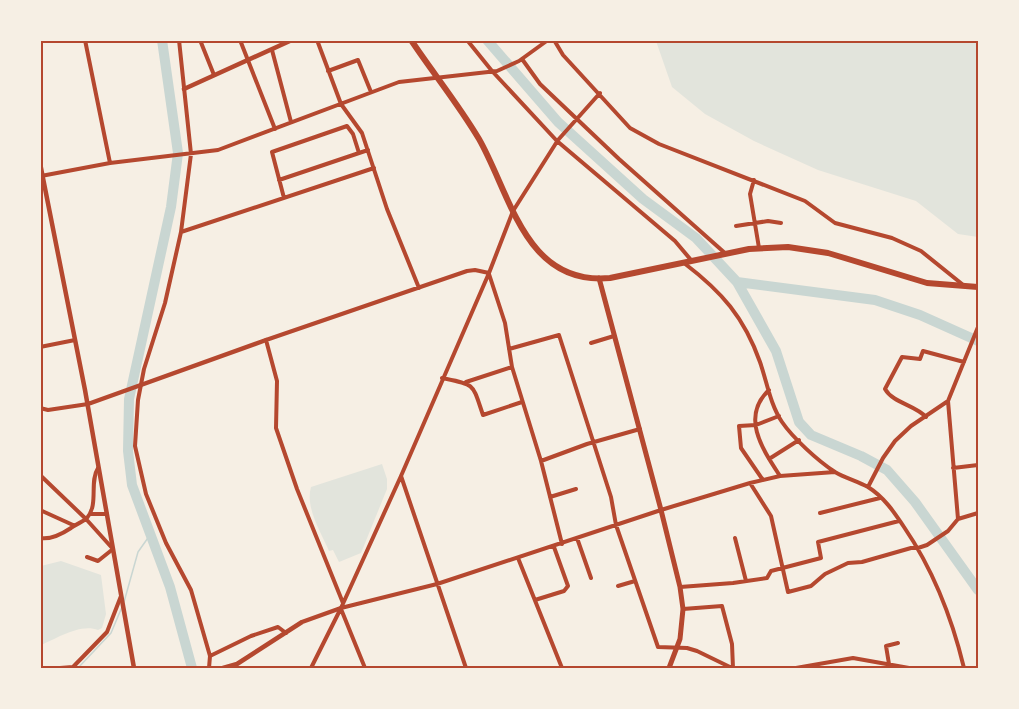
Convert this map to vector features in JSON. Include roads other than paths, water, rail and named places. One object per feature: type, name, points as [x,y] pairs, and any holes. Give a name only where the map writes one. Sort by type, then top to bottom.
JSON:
[{"type":"highway","points":[[411,40],[479,139],[529,242],[550,262],[575,274],[599,278],[616,277],[759,248],[788,247],[815,250],[893,271],[927,283],[978,287]]},
{"type":"main road","points":[[599,278],[662,510],[680,587],[683,609],[677,648],[669,669]]},
{"type":"street","points":[[85,40],[110,163]]},
{"type":"street","points":[[179,40],[189,154],[181,232],[165,303],[139,387],[135,446],[144,486],[162,534],[191,590],[210,656],[209,669]]},
{"type":"street","points":[[200,40],[214,75]]},
{"type":"street","points":[[240,40],[275,129]]},
{"type":"street","points":[[184,89],[292,40]]},
{"type":"street","points":[[317,40],[340,104],[362,134],[387,209],[419,288]]},
{"type":"street","points":[[467,40],[557,140],[675,241],[693,261]]},
{"type":"street","points":[[42,176],[110,163],[218,150],[399,82],[495,71],[520,60],[548,40]]},
{"type":"street","points":[[554,40],[563,55],[630,128],[659,144],[805,201],[835,223],[892,238],[921,251],[965,287]]},
{"type":"street","points":[[272,50],[291,122]]},
{"type":"street","points":[[328,71],[358,60],[371,92]]},
{"type":"street","points":[[520,60],[540,84],[576,119],[725,254]]},
{"type":"street","points":[[311,669],[401,476],[489,273],[513,211],[557,140],[600,93]]},
{"type":"street","points":[[284,198],[272,152],[347,126],[354,134],[359,153]]},
{"type":"street","points":[[279,180],[368,150]]},
{"type":"street","points":[[40,163],[88,404],[134,669]]},
{"type":"street","points":[[181,232],[374,168]]},
{"type":"street","points":[[754,180],[750,194],[759,248]]},
{"type":"street","points":[[736,226],[768,221],[781,223]]},
{"type":"street","points":[[684,263],[717,290],[740,318],[760,361],[778,416],[783,424],[835,472],[868,487],[899,520],[918,548],[941,593],[957,637],[964,669]]},
{"type":"street","points":[[40,408],[48,410],[88,404],[266,340],[470,271],[489,273]]},
{"type":"street","points":[[489,273],[505,323],[512,367],[541,461],[562,544]]},
{"type":"street","points":[[958,519],[948,401],[977,329]]},
{"type":"street","points":[[509,349],[559,335],[611,497],[616,525],[658,647],[687,648],[698,651],[733,669],[732,644],[722,606],[683,609]]},
{"type":"street","points":[[591,343],[614,336]]},
{"type":"street","points":[[40,347],[75,340]]},
{"type":"street","points":[[266,340],[277,381],[276,428],[365,669]]},
{"type":"street","points":[[971,345],[978,348]]},
{"type":"street","points":[[926,417],[919,409],[889,395],[885,389],[902,357],[920,359],[923,351],[964,362]]},
{"type":"street","points":[[466,383],[471,379],[512,367]]},
{"type":"street","points":[[442,378],[474,387],[483,415],[522,402]]},
{"type":"street","points":[[769,390],[761,398],[756,408],[756,425],[760,446],[780,476]]},
{"type":"street","points":[[868,487],[895,441],[911,426],[948,401]]},
{"type":"street","points":[[763,480],[741,448],[739,426],[756,425],[778,416]]},
{"type":"street","points":[[541,461],[592,442],[640,429]]},
{"type":"street","points":[[769,459],[799,440]]},
{"type":"street","points":[[953,468],[978,465]]},
{"type":"street","points":[[40,538],[48,539],[86,519],[93,502],[94,475],[99,467]]},
{"type":"street","points":[[224,669],[237,664],[302,622],[342,606],[437,584],[750,483],[780,476],[835,472]]},
{"type":"street","points":[[40,475],[86,519],[113,549]]},
{"type":"street","points":[[401,476],[466,669]]},
{"type":"street","points":[[750,483],[771,516],[788,592],[811,586],[825,574],[848,563],[862,562],[918,548],[948,531],[958,519],[978,513]]},
{"type":"street","points":[[550,497],[576,489]]},
{"type":"street","points":[[820,513],[880,498]]},
{"type":"street","points":[[40,510],[74,525]]},
{"type":"street","points":[[89,514],[107,514]]},
{"type":"street","points":[[680,587],[767,578],[771,572],[821,558],[818,542],[899,520]]},
{"type":"street","points":[[577,538],[591,579]]},
{"type":"street","points":[[735,538],[746,581]]},
{"type":"street","points":[[535,600],[564,591],[568,586],[554,547]]},
{"type":"street","points":[[87,557],[98,561],[113,549]]},
{"type":"street","points":[[518,558],[562,669]]},
{"type":"street","points":[[618,586],[635,581]]},
{"type":"street","points":[[60,669],[73,668],[107,633],[121,595]]},
{"type":"street","points":[[210,656],[250,636],[278,627],[286,633]]},
{"type":"street","points":[[890,664],[886,646],[898,643]]},
{"type":"street","points":[[796,669],[853,658],[909,669]]},
{"type":"waterway","points":[[162,40],[178,153],[171,207],[129,399],[128,451],[132,485],[170,587],[192,668]]},
{"type":"waterway","points":[[487,40],[558,122],[643,199],[696,238],[737,282],[776,351],[799,422],[811,435],[861,456],[887,470],[915,502],[978,590]]},
{"type":"waterway","points":[[737,282],[875,300],[920,315],[978,341]]},
{"type":"waterway","points":[[124,602],[138,552],[150,535]]},
{"type":"waterway","points":[[78,668],[111,633],[122,607]]}]
